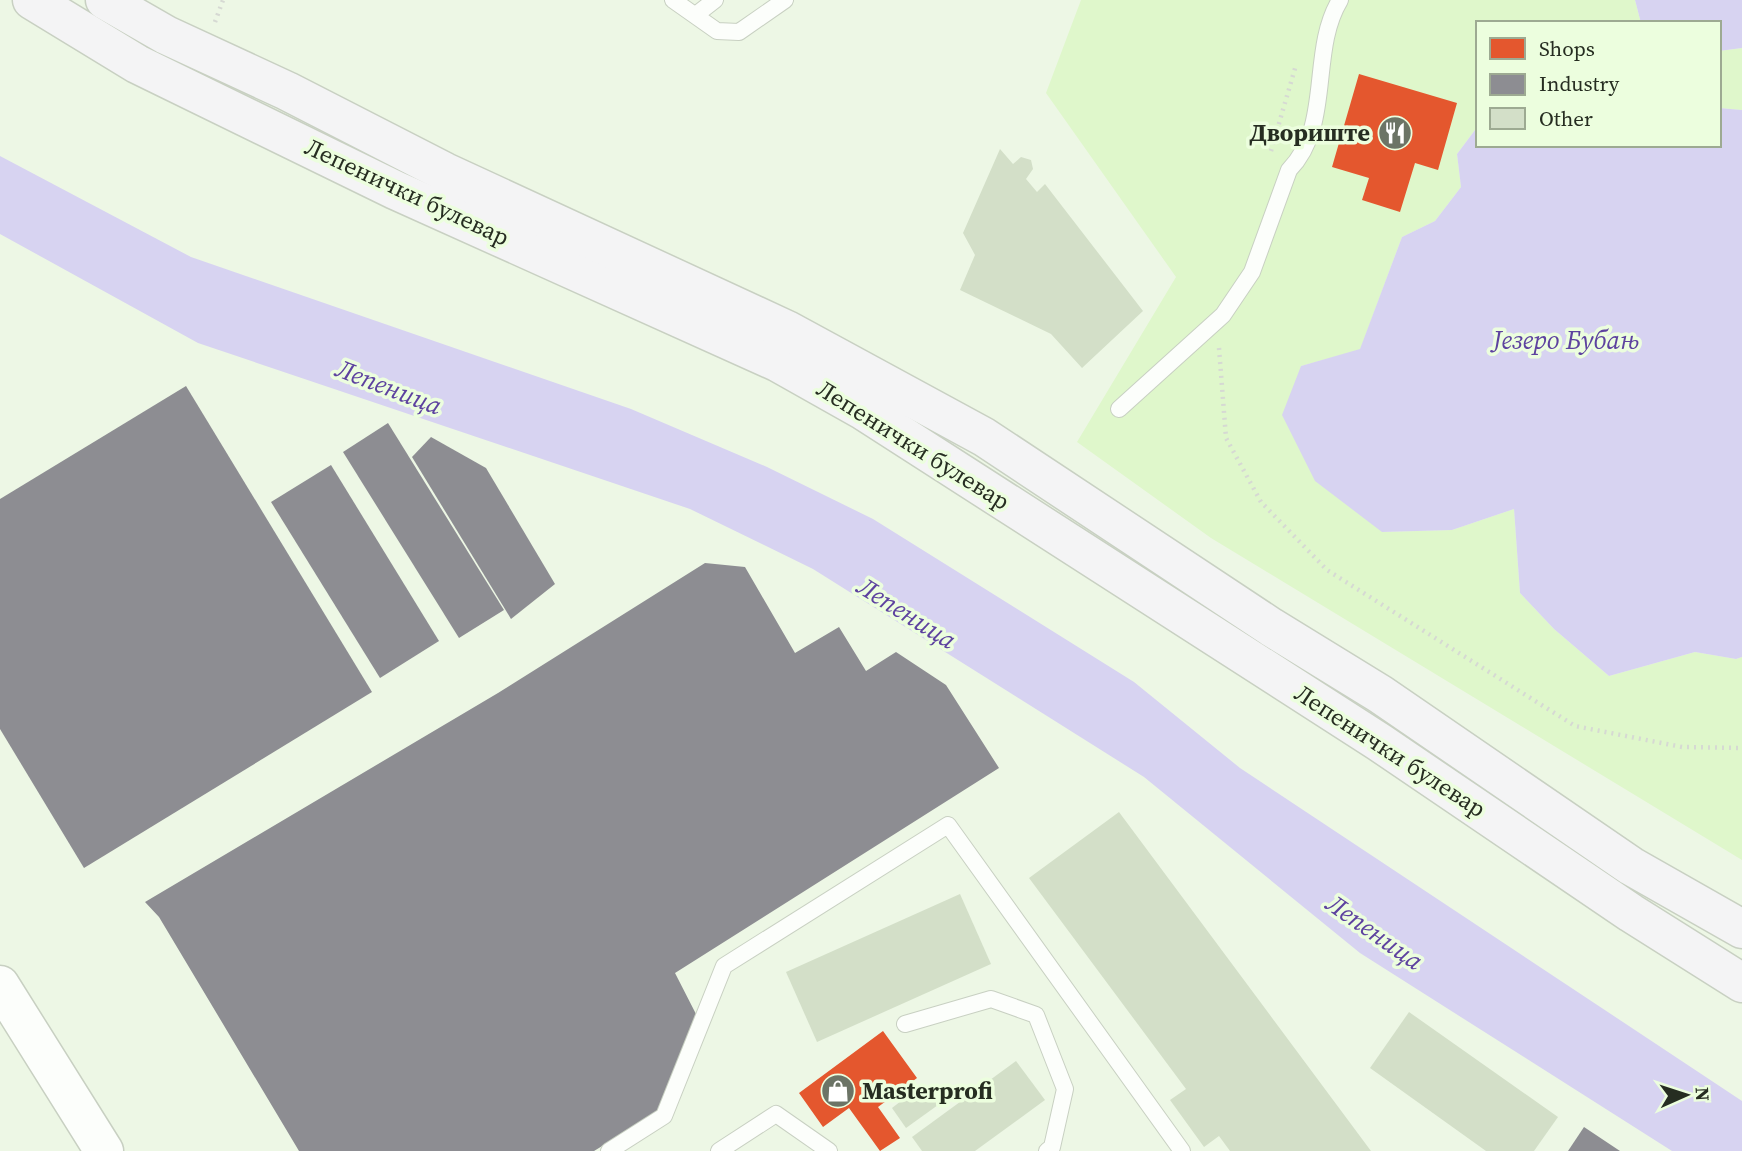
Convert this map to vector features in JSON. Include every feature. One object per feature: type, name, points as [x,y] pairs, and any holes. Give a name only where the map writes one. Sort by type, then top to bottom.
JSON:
[{"type":"main road","name":"Лепенички булевар","points":[[32,0],[137,64],[395,190],[777,362],[864,411],[1368,734],[1631,913],[1742,983]]},
{"type":"main road","name":"Лепенички булевар","points":[[105,0],[166,35],[287,91],[445,172],[787,330],[984,437],[1261,621],[1380,694],[1631,866],[1742,929]]},
{"type":"street","points":[[0,985],[104,1151]]},
{"type":"lane","points":[[673,0],[686,11],[697,14],[717,31],[739,32],[785,0]]},
{"type":"lane","points":[[697,14],[715,0]]},
{"type":"lane","points":[[1119,409],[1223,315],[1252,272],[1289,170],[1300,159],[1314,122],[1328,29],[1340,0]]},
{"type":"lane","points":[[609,1151],[664,1116],[724,966],[948,825],[1182,1151]]},
{"type":"lane","points":[[905,1024],[991,999],[1036,1015],[1065,1089],[1052,1147],[1046,1151]]},
{"type":"lane","points":[[719,1151],[776,1114],[829,1151]]},
{"type":"path","points":[[1266,163],[1276,138],[1297,63]]},
{"type":"path","points":[[1223,315],[1219,355],[1226,438],[1261,502],[1327,570],[1575,726],[1682,747],[1742,748]]},
{"type":"green space","points":[[1081,0],[1635,0],[1640,21],[1476,21],[1476,129],[1457,154],[1461,187],[1435,221],[1402,237],[1360,350],[1301,366],[1382,532],[1452,530],[1514,509],[1520,593],[1554,629],[1609,676],[1695,652],[1736,659],[1742,657],[1742,860],[1211,538],[1077,442],[1176,277],[1046,93]]},
{"type":"green space","points":[[1742,48],[1742,110],[1721,108],[1721,51]]},
{"type":"water","points":[[1635,0],[1742,0],[1742,48],[1721,51],[1721,21],[1640,21]]},
{"type":"water","name":"Језеро Бубањ","points":[[1721,108],[1742,110],[1742,657],[1736,659],[1695,652],[1609,676],[1554,629],[1520,593],[1514,509],[1452,530],[1382,532],[1315,481],[1282,415],[1301,366],[1360,349],[1402,237],[1435,221],[1461,187],[1457,154],[1476,129],[1476,147],[1721,147]]},
{"type":"water","name":"Лепеница","points":[[0,156],[191,257],[631,409],[767,467],[873,519],[1134,682],[1240,768],[1742,1101],[1742,1151],[1672,1151],[1360,953],[1144,777],[813,569],[690,509],[198,343],[0,234]]},
{"type":"building: Shops","name":"Двориште","points":[[1359,74],[1457,103],[1438,170],[1415,163],[1400,212],[1362,200],[1369,178],[1332,167]]},
{"type":"building: Shops","points":[[883,1031],[917,1078],[878,1107],[900,1138],[880,1151],[849,1108],[823,1127],[799,1093]]},
{"type":"building: Industry","points":[[186,386],[372,692],[84,868],[0,729],[0,499]]},
{"type":"building: Industry","points":[[388,423],[504,610],[459,638],[343,452]]},
{"type":"building: Industry","points":[[431,437],[486,468],[555,584],[511,619],[412,457]]},
{"type":"building: Industry","points":[[331,465],[439,641],[380,678],[271,502]]},
{"type":"building: Industry","points":[[705,563],[745,567],[795,653],[839,627],[866,671],[896,652],[946,685],[999,768],[675,973],[697,1016],[666,1107],[594,1151],[299,1151],[159,917],[145,902],[498,693]]},
{"type":"building: Industry","points":[[1584,1127],[1620,1151],[1568,1151]]},
{"type":"building: Other","points":[[1000,149],[1013,164],[1021,157],[1031,160],[1033,169],[1026,179],[1037,192],[1045,184],[1143,311],[1082,368],[1051,334],[960,290],[975,255],[963,233]]},
{"type":"building: Other","points":[[1119,812],[1371,1151],[1230,1151],[1219,1136],[1204,1147],[1170,1100],[1186,1089],[1029,878]]},
{"type":"building: Other","points":[[960,894],[991,964],[817,1042],[786,972]]},
{"type":"building: Other","points":[[1409,1012],[1558,1117],[1534,1151],[1486,1151],[1370,1068]]},
{"type":"building: Other","points":[[1016,1061],[1045,1100],[975,1151],[922,1151],[912,1137]]},
{"type":"building: Other","points":[[923,1084],[938,1105],[906,1128],[892,1108]]},
{"type":"place","name":"Двориште","points":[[1395,133]]},
{"type":"place","name":"Masterprofi","points":[[838,1091]]}]
